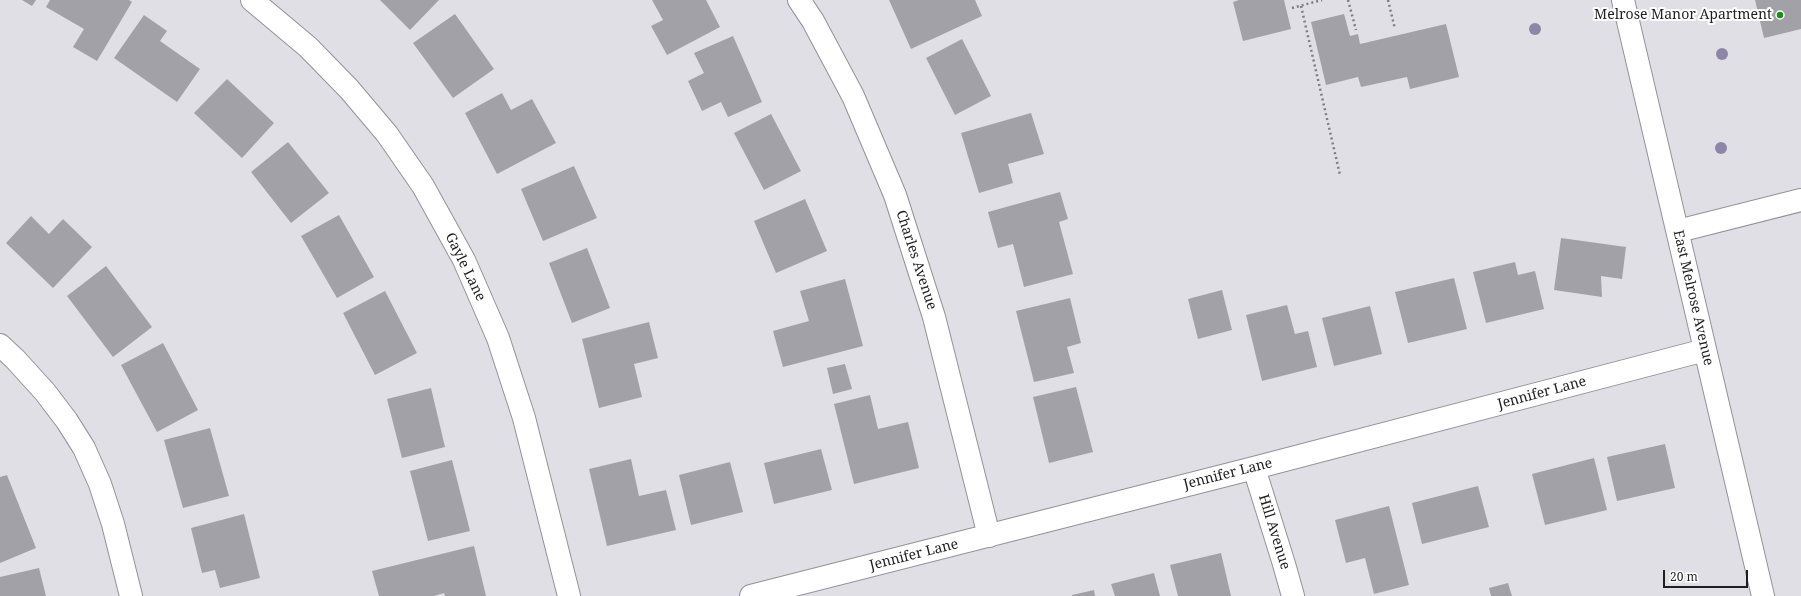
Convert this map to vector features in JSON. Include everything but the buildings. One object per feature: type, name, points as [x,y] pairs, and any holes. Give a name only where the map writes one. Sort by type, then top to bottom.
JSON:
[{"type":"street","name":"Gayle Lane","points":[[252,0],[308,47],[349,88],[387,134],[423,186],[464,260],[498,338],[524,418],[569,596]]},
{"type":"street","name":"Charles Avenue","points":[[799,0],[812,20],[853,96],[895,195],[934,317],[988,536]]},
{"type":"street","name":"East Melrose Avenue","points":[[1623,0],[1762,596]]},
{"type":"street","points":[[1678,231],[1801,200]]},
{"type":"street","points":[[0,345],[45,392],[67,421],[84,448],[100,484],[113,524],[131,596]]},
{"type":"street","name":"Jennifer Lane","points":[[751,596],[1254,468],[1705,350]]},
{"type":"street","name":"Hill Avenue","points":[[1254,468],[1293,596]]},
{"type":"path","points":[[1292,8],[1322,0]]},
{"type":"path","points":[[1348,0],[1356,30]]},
{"type":"path","points":[[1388,0],[1395,29]]},
{"type":"path","points":[[1301,6],[1340,175]]},
{"type":"place","name":"Melrose Manor Apartment","points":[[1780,15]]}]
